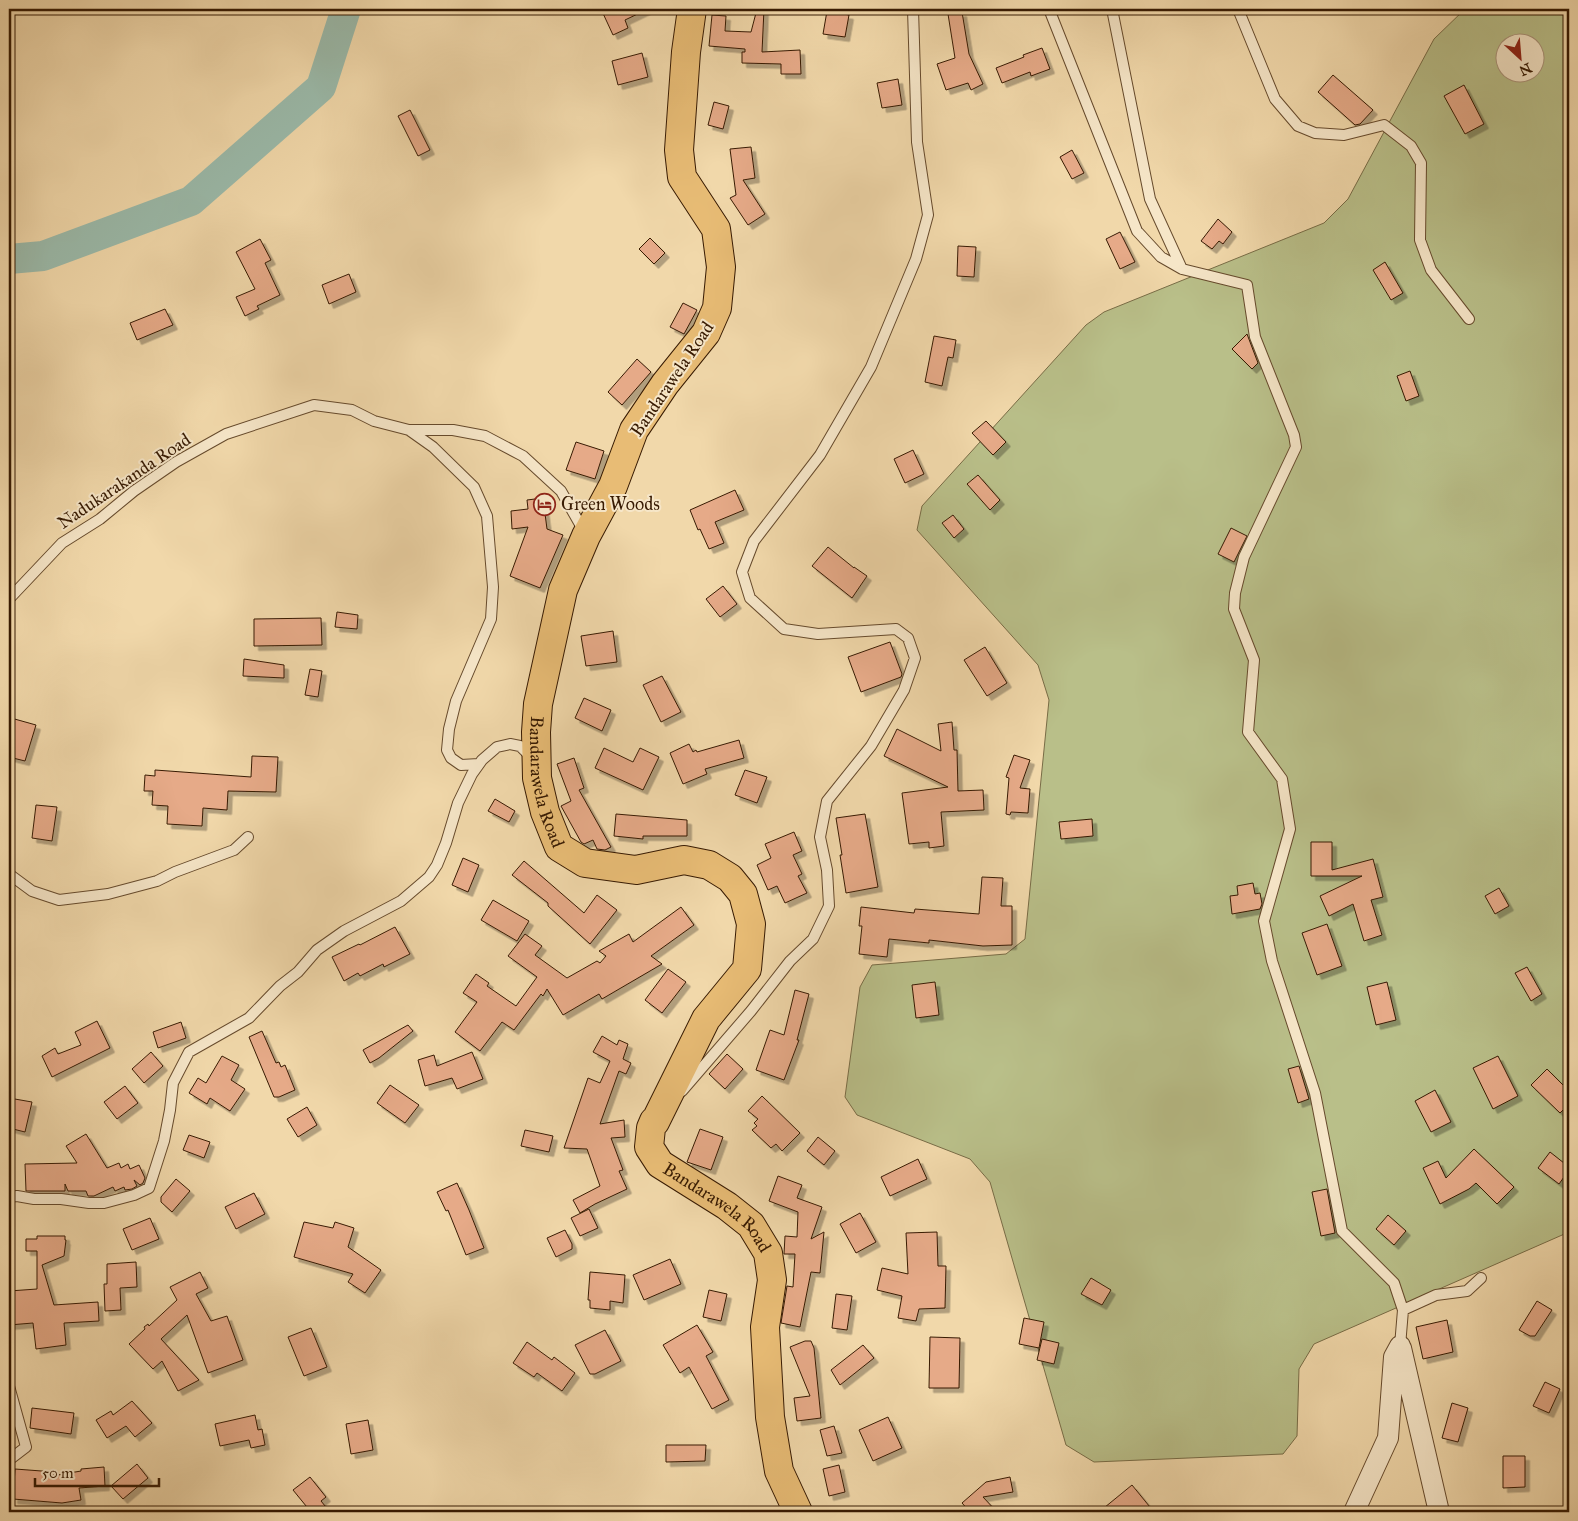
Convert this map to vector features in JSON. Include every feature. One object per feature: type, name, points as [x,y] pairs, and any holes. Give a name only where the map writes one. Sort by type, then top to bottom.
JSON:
[{"type":"highway","name":"Bandarawela Road","points":[[692,9],[686,52],[679,150],[682,177],[716,229],[721,266],[717,308],[706,333],[665,384],[634,430],[613,486],[586,536],[564,590],[538,704],[536,764],[537,778],[545,812],[559,846],[585,863],[636,870],[684,860],[709,865],[730,878],[743,894],[751,924],[747,969],[706,1019],[654,1121],[651,1128],[649,1147],[660,1164],[727,1206],[751,1225],[768,1253],[772,1280],[765,1327],[770,1417],[779,1471],[798,1512]]},
{"type":"street","points":[[1354,1512],[1388,1438],[1394,1357],[1400,1346]]},
{"type":"street","points":[[1400,1346],[1438,1512]]},
{"type":"lane","points":[[655,1122],[751,1012],[790,960],[813,939],[830,906],[827,870],[820,837],[827,801],[871,746],[904,690],[915,658],[908,638],[896,629],[818,634],[784,629],[750,598],[742,572],[754,541],[820,455],[871,366],[916,259],[928,215],[917,142],[913,9]]},
{"type":"lane","points":[[1049,9],[1137,231],[1161,257],[1182,269],[1247,286],[1255,338],[1294,435],[1296,446],[1244,557],[1235,593],[1234,609],[1254,660],[1248,732],[1282,779],[1290,830],[1264,921],[1272,961],[1315,1093],[1342,1231],[1394,1282],[1403,1310],[1400,1346]]},
{"type":"lane","points":[[1112,9],[1150,199],[1182,269]]},
{"type":"lane","points":[[1238,9],[1275,99],[1298,126],[1315,134],[1344,135],[1384,125],[1411,146],[1421,163],[1420,240],[1431,270],[1469,319]]},
{"type":"lane","name":"Nadukarakanda Road","points":[[9,599],[62,543],[100,519],[176,462],[226,434],[314,405],[352,410],[374,422],[409,430],[433,447],[474,487],[487,516],[493,587],[492,619],[456,701],[447,750],[451,758],[462,765],[479,764]]},
{"type":"lane","points":[[409,430],[453,430],[484,436],[523,456],[561,491],[586,536]]},
{"type":"lane","points":[[9,1197],[17,1196],[34,1199],[61,1199],[104,1203],[134,1195],[149,1188],[164,1141],[173,1083],[189,1052],[249,1018],[280,986],[298,972],[318,950],[344,931],[401,901],[429,877],[438,865],[458,803],[479,764],[498,747],[510,744],[520,746],[536,764]]},
{"type":"lane","points":[[9,874],[32,891],[59,900],[108,894],[157,881],[175,872],[234,850],[248,837]]},
{"type":"lane","points":[[1403,1310],[1436,1295],[1467,1291],[1481,1278]]},
{"type":"lane","points":[[9,1386],[26,1447],[9,1460]]},
{"type":"green space","points":[[1465,9],[1569,9],[1569,1232],[1314,1344],[1299,1369],[1297,1436],[1283,1454],[1094,1462],[1066,1445],[990,1182],[970,1159],[857,1115],[845,1097],[860,987],[872,965],[1006,954],[1025,939],[1049,700],[1038,665],[917,530],[922,506],[1086,325],[1104,312],[1324,223],[1348,199],[1434,39]]},
{"type":"building","points":[[601,9],[648,9],[625,20],[628,28],[613,35]]},
{"type":"building","points":[[757,9],[764,9],[762,52],[800,50],[801,74],[781,74],[781,64],[742,63],[742,52],[745,52],[745,49],[709,46],[712,15],[726,16],[725,31],[751,32]]},
{"type":"building","points":[[827,11],[849,15],[845,37],[823,34]]},
{"type":"building","points":[[962,12],[969,54],[983,84],[971,90],[968,83],[946,90],[937,64],[955,58],[948,14]]},
{"type":"building","points":[[1042,48],[1050,69],[1031,76],[1030,72],[1002,83],[996,68]]},
{"type":"building","points":[[642,53],[648,77],[618,85],[612,61]]},
{"type":"building","points":[[1333,75],[1373,110],[1360,124],[1355,125],[1318,92]]},
{"type":"building","points":[[898,79],[902,105],[882,108],[877,83]]},
{"type":"building","points":[[1464,85],[1484,124],[1465,134],[1444,96]]},
{"type":"building","points":[[714,102],[729,106],[723,129],[708,125]]},
{"type":"building","points":[[410,110],[430,150],[418,156],[398,116]]},
{"type":"building","points":[[751,147],[755,178],[743,180],[765,214],[748,225],[730,198],[736,195],[730,149]]},
{"type":"building","points":[[1072,150],[1084,173],[1072,179],[1060,157]]},
{"type":"building","points":[[1218,219],[1232,232],[1223,244],[1219,241],[1212,249],[1201,241]]},
{"type":"building","points":[[1120,232],[1135,262],[1120,269],[1106,239]]},
{"type":"building","points":[[650,238],[665,253],[654,264],[639,249]]},
{"type":"building","points":[[260,239],[271,260],[265,263],[280,295],[257,306],[259,309],[245,316],[236,297],[255,289],[236,252]]},
{"type":"building","points":[[958,246],[976,247],[974,277],[957,276]]},
{"type":"building","points":[[1385,262],[1403,293],[1391,300],[1373,270]]},
{"type":"building","points":[[349,274],[356,292],[329,304],[322,285]]},
{"type":"building","points":[[683,303],[697,310],[684,334],[670,327]]},
{"type":"building","points":[[165,309],[173,325],[137,340],[130,323]]},
{"type":"building","points":[[1247,334],[1258,363],[1252,369],[1232,349]]},
{"type":"building","points":[[934,336],[956,340],[953,358],[948,357],[942,386],[925,382]]},
{"type":"building","points":[[637,359],[651,372],[622,405],[608,392]]},
{"type":"building","points":[[1410,371],[1419,396],[1406,401],[1397,376]]},
{"type":"building","points":[[986,421],[1006,442],[993,455],[972,433]]},
{"type":"building","points":[[576,442],[604,451],[595,479],[566,470]]},
{"type":"building","points":[[913,450],[924,474],[905,483],[894,459]]},
{"type":"building","points":[[978,475],[1000,500],[990,510],[967,484]]},
{"type":"building","points":[[735,490],[744,510],[715,522],[724,543],[709,549],[700,529],[698,530],[690,510]]},
{"type":"building","points":[[543,498],[547,529],[563,535],[540,588],[510,576],[528,527],[512,529],[511,511],[528,509],[527,500]]},
{"type":"building","points":[[953,515],[964,529],[954,538],[942,523]]},
{"type":"building","points":[[1231,528],[1247,536],[1234,562],[1218,554]]},
{"type":"building","points":[[828,547],[867,576],[852,598],[812,566]]},
{"type":"building","points":[[723,586],[737,604],[720,617],[706,599]]},
{"type":"building","points":[[337,612],[358,615],[357,629],[335,627]]},
{"type":"building","points":[[321,618],[322,645],[254,646],[254,619]]},
{"type":"building","points":[[613,631],[617,662],[586,666],[581,636]]},
{"type":"building","points":[[890,642],[902,674],[901,677],[861,692],[848,657]]},
{"type":"building","points":[[985,647],[1007,683],[987,696],[964,660]]},
{"type":"building","points":[[244,659],[284,665],[284,678],[243,676]]},
{"type":"building","points":[[310,669],[322,671],[318,697],[305,695]]},
{"type":"building","points":[[662,676],[681,712],[661,722],[643,685]]},
{"type":"building","points":[[584,698],[611,710],[602,731],[575,718]]},
{"type":"building","points":[[11,718],[36,725],[25,761],[9,757],[9,725]]},
{"type":"building","points":[[952,722],[954,750],[957,750],[958,791],[983,790],[984,810],[941,812],[944,846],[929,848],[929,842],[909,844],[902,793],[948,787],[884,756],[897,729],[941,751],[938,724]]},
{"type":"building","points":[[739,740],[744,758],[705,769],[707,774],[683,784],[670,753],[689,744],[693,752],[696,750],[697,752]]},
{"type":"building","points":[[604,748],[633,762],[640,748],[659,757],[643,790],[595,768]]},
{"type":"building","points":[[1014,755],[1030,760],[1020,788],[1030,789],[1028,813],[1011,812],[1010,815],[1006,814],[1009,778],[1006,777]]},
{"type":"building","points":[[252,756],[278,757],[276,792],[228,791],[227,810],[203,808],[202,826],[167,824],[168,806],[152,805],[153,791],[144,791],[145,775],[155,776],[155,770],[251,777]]},
{"type":"building","points":[[574,758],[584,788],[579,790],[611,847],[605,850],[597,849],[593,840],[584,844],[581,842],[561,806],[571,801],[557,764]]},
{"type":"building","points":[[745,770],[767,777],[757,803],[735,795]]},
{"type":"building","points":[[495,799],[515,811],[509,822],[488,811]]},
{"type":"building","points":[[36,805],[57,807],[52,841],[32,838]]},
{"type":"building","points":[[616,814],[687,820],[687,836],[643,836],[643,839],[614,836]]},
{"type":"building","points":[[865,814],[878,887],[846,893],[836,818]]},
{"type":"building","points":[[1092,819],[1093,836],[1061,839],[1059,822]]},
{"type":"building","points":[[794,832],[802,851],[793,855],[802,874],[798,876],[807,893],[785,903],[777,886],[768,890],[757,865],[771,858],[765,844]]},
{"type":"building","points":[[1311,842],[1332,842],[1332,870],[1373,859],[1383,897],[1371,900],[1382,935],[1364,941],[1353,904],[1329,916],[1320,896],[1362,876],[1311,876]]},
{"type":"building","points":[[463,858],[479,865],[468,892],[452,885]]},
{"type":"building","points":[[524,861],[584,913],[597,895],[617,910],[590,944],[548,906],[548,903],[512,875]]},
{"type":"building","points":[[982,877],[1003,878],[1001,906],[1012,906],[1012,945],[983,946],[929,940],[929,943],[889,939],[887,957],[859,954],[862,926],[859,926],[861,907],[914,913],[915,909],[979,914]]},
{"type":"building","points":[[1253,883],[1255,894],[1260,893],[1262,904],[1260,909],[1232,914],[1230,896],[1238,895],[1237,886]]},
{"type":"building","points":[[1499,888],[1509,906],[1495,914],[1485,896]]},
{"type":"building","points":[[493,900],[529,921],[517,941],[481,920]]},
{"type":"building","points":[[681,907],[694,925],[651,956],[662,964],[602,999],[599,994],[563,1015],[547,989],[543,996],[541,994],[514,1030],[502,1022],[480,1051],[455,1032],[477,1002],[463,993],[476,974],[489,983],[487,986],[516,1006],[537,977],[508,956],[525,934],[542,946],[535,955],[567,978],[597,961],[600,963],[606,956],[599,951],[629,934],[633,942]]},
{"type":"building","points":[[1327,924],[1342,966],[1317,975],[1302,933]]},
{"type":"building","points":[[395,927],[410,954],[384,967],[383,964],[360,976],[358,973],[344,981],[332,957]]},
{"type":"building","points":[[1527,967],[1542,994],[1531,1001],[1515,973]]},
{"type":"building","points":[[668,969],[686,982],[662,1013],[645,1000]]},
{"type":"building","points":[[935,982],[939,1015],[916,1018],[912,985]]},
{"type":"building","points":[[1387,982],[1396,1020],[1376,1025],[1367,987]]},
{"type":"building","points":[[795,990],[809,994],[797,1040],[799,1040],[784,1080],[756,1070],[770,1030],[784,1035]]},
{"type":"building","points":[[97,1021],[110,1048],[52,1077],[42,1056],[55,1048],[58,1054],[81,1045],[75,1032]]},
{"type":"building","points":[[181,1022],[186,1038],[158,1048],[153,1032]]},
{"type":"building","points":[[408,1025],[413,1031],[370,1063],[363,1050]]},
{"type":"building","points":[[262,1031],[276,1063],[279,1062],[281,1067],[285,1065],[295,1090],[279,1097],[274,1097],[249,1037]]},
{"type":"building","points":[[602,1036],[617,1045],[619,1040],[628,1044],[623,1059],[631,1063],[626,1074],[619,1071],[600,1124],[624,1120],[625,1137],[611,1138],[623,1170],[619,1171],[627,1189],[580,1213],[573,1200],[600,1186],[587,1149],[564,1148],[588,1078],[600,1083],[610,1061],[593,1052]]},
{"type":"building","points":[[151,1052],[163,1066],[144,1083],[132,1069]]},
{"type":"building","points":[[472,1052],[483,1079],[457,1089],[452,1078],[425,1086],[418,1060],[434,1055],[437,1066]]},
{"type":"building","points":[[727,1054],[743,1069],[725,1089],[709,1074]]},
{"type":"building","points":[[222,1056],[239,1065],[231,1080],[245,1089],[230,1111],[210,1098],[207,1104],[189,1093],[198,1078],[206,1083]]},
{"type":"building","points":[[1498,1056],[1518,1096],[1493,1109],[1473,1068]]},
{"type":"building","points":[[1299,1066],[1309,1099],[1298,1103],[1288,1069]]},
{"type":"building","points":[[1547,1069],[1569,1091],[1569,1104],[1560,1113],[1531,1085]]},
{"type":"building","points":[[390,1085],[419,1105],[405,1123],[377,1103]]},
{"type":"building","points":[[125,1086],[138,1103],[117,1119],[104,1102]]},
{"type":"building","points":[[1435,1090],[1451,1122],[1431,1132],[1415,1101]]},
{"type":"building","points":[[762,1096],[800,1133],[782,1151],[776,1144],[771,1148],[752,1130],[757,1126],[754,1123],[758,1119],[748,1111]]},
{"type":"building","points":[[9,1098],[32,1102],[25,1132],[9,1128]]},
{"type":"building","points":[[307,1107],[317,1125],[298,1137],[287,1119]]},
{"type":"building","points":[[700,1129],[723,1137],[711,1170],[687,1162]]},
{"type":"building","points":[[525,1130],[553,1136],[549,1152],[521,1146]]},
{"type":"building","points":[[86,1134],[107,1168],[119,1163],[121,1168],[128,1164],[130,1169],[139,1165],[145,1178],[143,1183],[140,1185],[134,1180],[137,1186],[132,1189],[125,1190],[124,1187],[115,1191],[113,1187],[94,1196],[88,1196],[86,1191],[68,1191],[65,1184],[65,1191],[26,1191],[25,1164],[77,1163],[66,1146]]},
{"type":"building","points":[[189,1135],[210,1142],[204,1158],[183,1150]]},
{"type":"building","points":[[818,1137],[835,1151],[824,1165],[807,1151]]},
{"type":"building","points":[[1474,1149],[1514,1187],[1497,1204],[1476,1183],[1469,1189],[1440,1204],[1423,1168],[1438,1161],[1446,1178]]},
{"type":"building","points":[[1550,1152],[1569,1167],[1569,1170],[1559,1184],[1538,1168]]},
{"type":"building","points":[[918,1159],[927,1179],[890,1196],[881,1177]]},
{"type":"building","points":[[778,1176],[802,1185],[797,1198],[822,1207],[811,1239],[824,1232],[820,1273],[811,1272],[800,1327],[781,1323],[787,1286],[793,1287],[795,1254],[784,1254],[785,1236],[797,1237],[798,1212],[769,1201]]},
{"type":"building","points":[[176,1179],[190,1191],[172,1212],[161,1202],[161,1197]]},
{"type":"building","points":[[457,1183],[484,1248],[466,1255],[448,1210],[446,1211],[437,1192]]},
{"type":"building","points":[[1327,1189],[1335,1233],[1321,1236],[1312,1192]]},
{"type":"building","points":[[254,1193],[265,1214],[236,1229],[225,1207]]},
{"type":"building","points":[[589,1209],[598,1228],[580,1236],[571,1218]]},
{"type":"building","points":[[860,1213],[876,1242],[856,1253],[840,1224]]},
{"type":"building","points":[[1388,1215],[1406,1231],[1394,1245],[1376,1229]]},
{"type":"building","points":[[150,1218],[159,1239],[132,1250],[123,1229]]},
{"type":"building","points":[[304,1222],[333,1228],[335,1222],[354,1228],[348,1247],[381,1270],[365,1293],[348,1282],[353,1274],[294,1257]]},
{"type":"building","points":[[565,1230],[572,1244],[572,1249],[556,1257],[547,1238]]},
{"type":"building","points":[[937,1232],[938,1266],[946,1266],[945,1308],[919,1309],[916,1321],[898,1318],[902,1296],[877,1290],[882,1268],[908,1274],[906,1233]]},
{"type":"building","points":[[37,1236],[65,1236],[66,1240],[64,1256],[42,1265],[54,1305],[98,1302],[99,1321],[64,1323],[66,1345],[36,1349],[33,1323],[9,1325],[9,1291],[37,1289],[37,1251],[26,1251],[26,1239],[37,1239]]},
{"type":"building","points":[[670,1259],[681,1284],[644,1300],[633,1275]]},
{"type":"building","points":[[136,1262],[137,1287],[120,1288],[121,1310],[105,1311],[104,1284],[107,1284],[107,1264]]},
{"type":"building","points":[[200,1272],[208,1288],[196,1294],[211,1321],[227,1316],[243,1360],[208,1373],[187,1315],[161,1339],[199,1380],[178,1391],[162,1361],[153,1369],[129,1344],[145,1329],[144,1327],[148,1324],[149,1326],[177,1300],[170,1287]]},
{"type":"building","points":[[590,1272],[625,1275],[623,1303],[610,1301],[610,1310],[590,1308],[590,1300],[588,1300]]},
{"type":"building","points":[[1091,1278],[1111,1290],[1102,1305],[1081,1294]]},
{"type":"building","points":[[709,1290],[727,1294],[721,1321],[703,1317]]},
{"type":"building","points":[[836,1294],[852,1296],[847,1330],[832,1328]]},
{"type":"building","points":[[1537,1301],[1552,1310],[1535,1336],[1530,1336],[1519,1330]]},
{"type":"building","points":[[1024,1318],[1044,1322],[1039,1348],[1019,1344]]},
{"type":"building","points":[[1447,1320],[1453,1352],[1423,1359],[1416,1327]]},
{"type":"building","points":[[697,1325],[713,1352],[706,1356],[729,1400],[712,1409],[689,1367],[680,1373],[663,1345]]},
{"type":"building","points":[[311,1328],[327,1367],[304,1376],[288,1337]]},
{"type":"building","points":[[605,1330],[621,1361],[595,1374],[590,1374],[575,1345]]},
{"type":"building","points":[[930,1337],[960,1338],[959,1388],[929,1388]]},
{"type":"building","points":[[1042,1339],[1059,1343],[1054,1364],[1037,1360]]},
{"type":"building","points":[[805,1341],[811,1341],[814,1348],[821,1418],[797,1421],[794,1398],[810,1396],[790,1347]]},
{"type":"building","points":[[527,1342],[552,1360],[554,1357],[575,1373],[562,1391],[537,1373],[534,1377],[513,1363]]},
{"type":"building","points":[[863,1345],[874,1358],[840,1385],[831,1370]]},
{"type":"building","points":[[1545,1382],[1560,1389],[1549,1413],[1533,1406]]},
{"type":"building","points":[[132,1401],[152,1423],[135,1437],[126,1426],[107,1438],[96,1420],[111,1411],[113,1415]]},
{"type":"building","points":[[1452,1403],[1468,1408],[1458,1442],[1442,1438]]},
{"type":"building","points":[[32,1408],[74,1413],[71,1434],[30,1428]]},
{"type":"building","points":[[255,1415],[258,1430],[262,1429],[265,1445],[251,1448],[249,1440],[220,1446],[215,1424]]},
{"type":"building","points":[[888,1417],[902,1448],[873,1461],[859,1430]]},
{"type":"building","points":[[368,1420],[373,1450],[351,1454],[346,1424]]},
{"type":"building","points":[[834,1426],[842,1453],[827,1456],[820,1430]]},
{"type":"building","points":[[666,1445],[706,1445],[705,1461],[666,1462]]},
{"type":"building","points":[[1503,1456],[1525,1456],[1525,1487],[1503,1488]]},
{"type":"building","points":[[137,1464],[148,1478],[123,1499],[111,1486]]},
{"type":"building","points":[[839,1465],[845,1492],[829,1496],[823,1469]]},
{"type":"building","points":[[104,1467],[105,1486],[79,1488],[81,1500],[62,1503],[13,1499],[15,1469],[55,1472],[52,1476],[81,1471],[81,1469]]},
{"type":"building","points":[[310,1477],[326,1497],[321,1501],[330,1512],[311,1512],[293,1490]]},
{"type":"building","points":[[1010,1477],[1013,1492],[983,1497],[997,1512],[970,1512],[962,1503],[986,1482]]},
{"type":"building","points":[[1132,1485],[1154,1512],[1099,1512]]},
{"type":"waterway","points":[[9,259],[43,256],[191,201],[321,87],[346,9]]},
{"type":"place","name":"Green Woods","points":[[545,504]]}]
